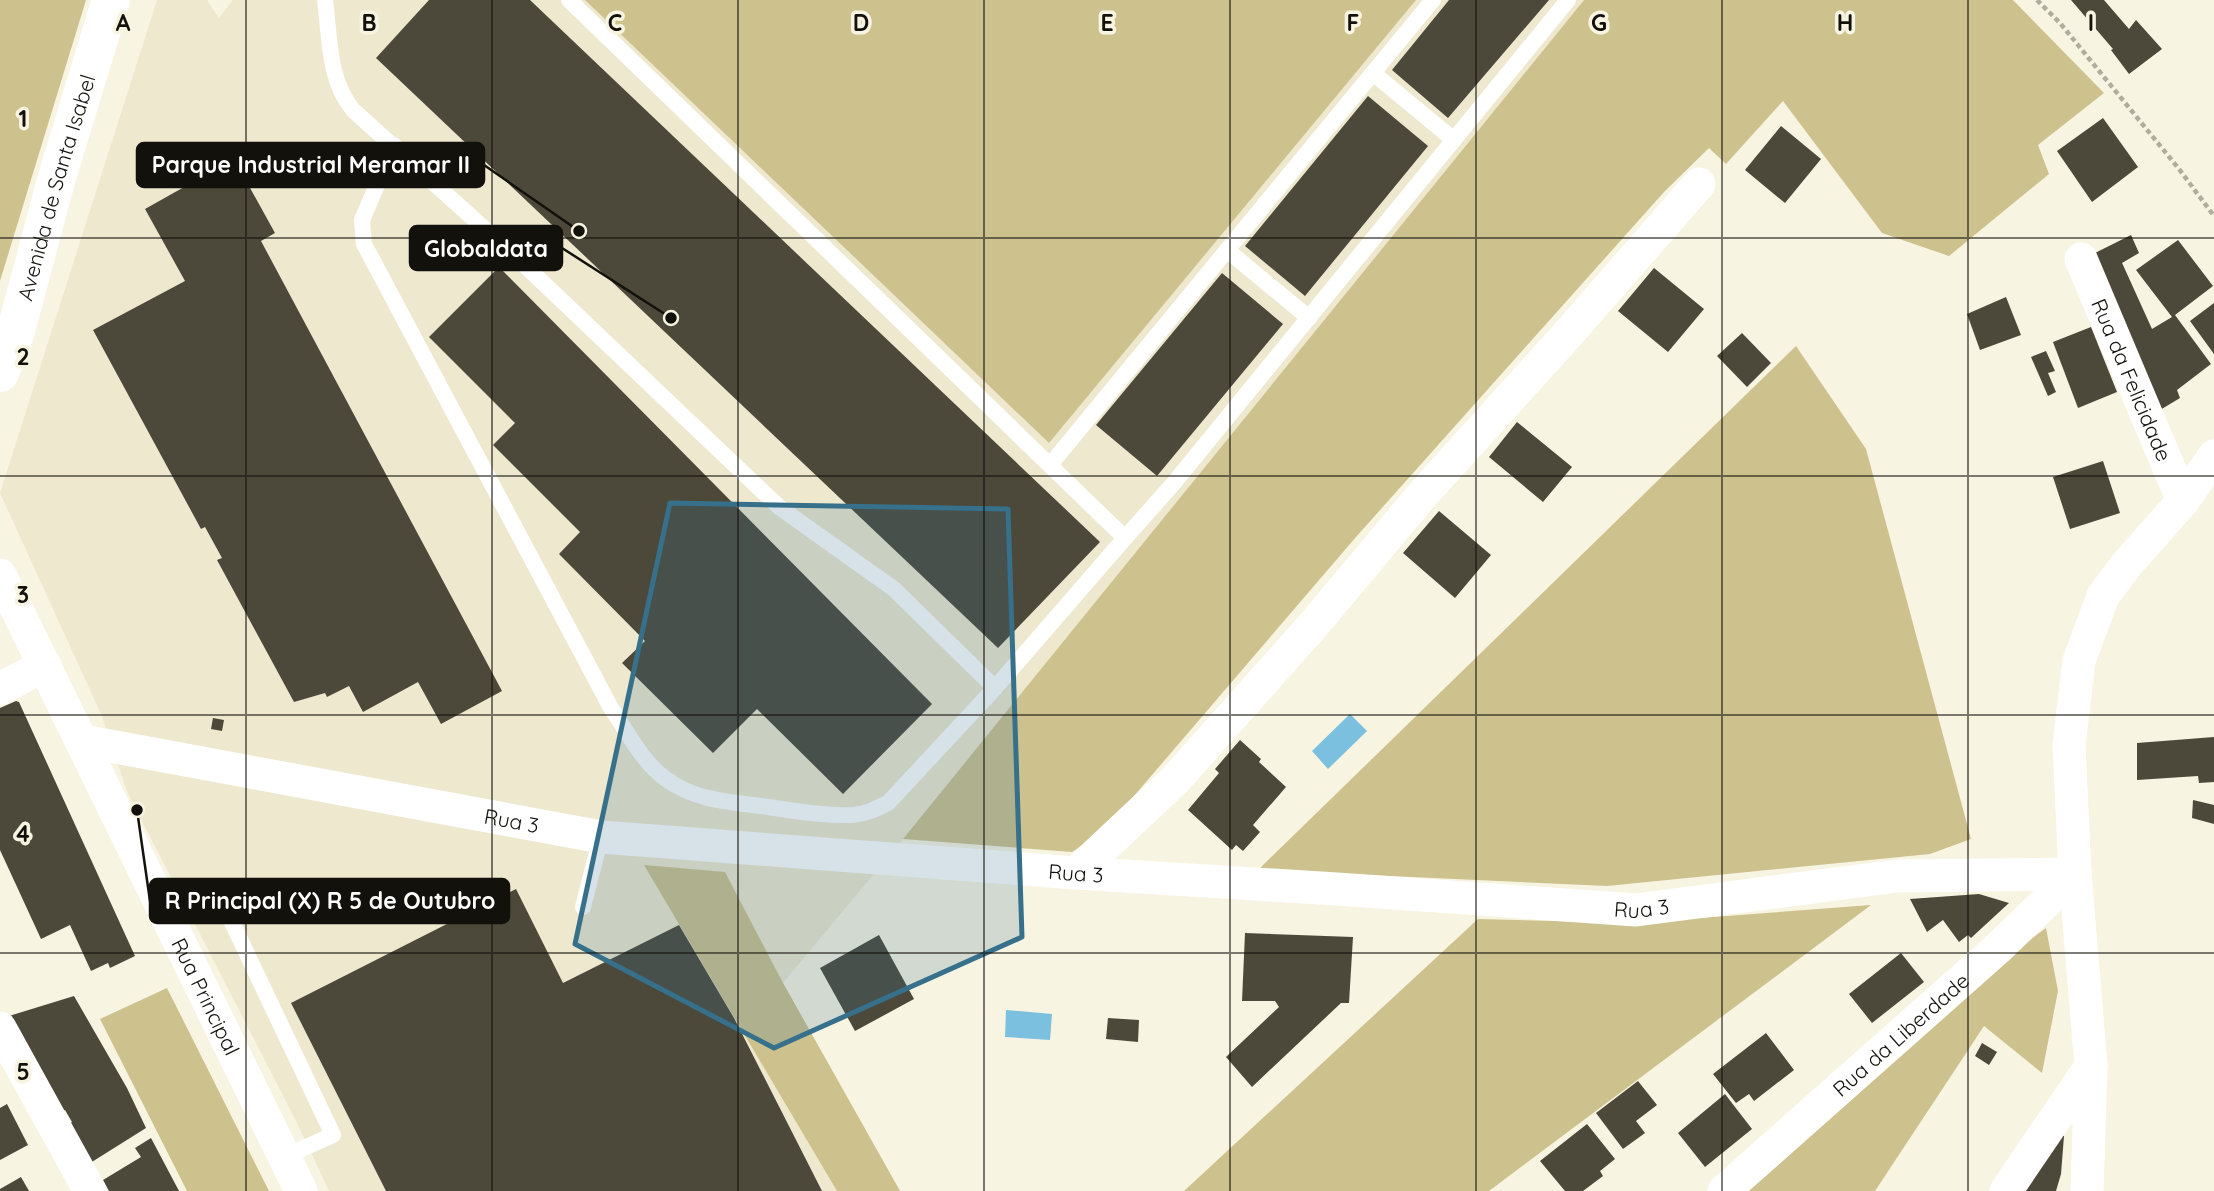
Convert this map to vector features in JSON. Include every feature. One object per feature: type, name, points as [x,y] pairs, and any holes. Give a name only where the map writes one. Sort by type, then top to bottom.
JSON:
[{"type":"main road","name":"Avenida de Santa Isabel","points":[[0,373],[15,334],[57,177],[111,0]]},
{"type":"street","points":[[1076,873],[1175,780],[1315,623],[1423,494],[1699,184]]},
{"type":"street","name":"Rua da Felicidade","points":[[2081,259],[2183,501]]},
{"type":"street","points":[[2087,1191],[2091,1066],[2075,874],[2069,745],[2079,661],[2103,596],[2127,564],[2183,501],[2214,456]]},
{"type":"street","name":"Rua Principal","points":[[0,575],[301,1191]]},
{"type":"street","points":[[0,689],[45,665]]},
{"type":"street","name":"Rua 3","points":[[83,741],[601,837],[1076,873],[1337,888],[1636,910],[1897,876],[2075,874]]},
{"type":"street","name":"Rua da Liberdade","points":[[1724,1191],[1997,949],[2075,874]]},
{"type":"street","points":[[0,1028],[90,1191]]},
{"type":"street","points":[[2006,1191],[2091,1066]]},
{"type":"lane","points":[[326,0],[335,80],[342,98],[353,110],[518,259],[779,507],[894,589],[995,688]]},
{"type":"lane","points":[[569,0],[1125,538]]},
{"type":"lane","points":[[1050,465],[1433,0]]},
{"type":"lane","points":[[394,145],[362,220],[364,244],[611,708],[640,751],[664,778],[686,791],[707,798],[817,814],[854,815],[888,803],[995,688],[1173,484],[1568,0]]},
{"type":"lane","points":[[1373,73],[1454,140]]},
{"type":"lane","points":[[1227,250],[1309,318]]},
{"type":"lane","points":[[583,907],[601,837]]},
{"type":"lane","points":[[284,1157],[333,1135],[221,900],[382,909]]},
{"type":"path","points":[[2038,0],[2060,23],[2179,169],[2214,216]]},
{"type":"highlighted area","points":[[670,503],[1008,509],[1022,937],[774,1048],[575,944]]},
{"type":"shaded area","points":[[0,0],[86,0],[0,281]]},
{"type":"shaded area","points":[[157,0],[207,0],[219,18],[233,0],[585,0],[1049,443],[1416,0],[1584,0],[783,983],[900,1191],[329,1191],[296,1121],[128,794],[101,714],[0,493]]},
{"type":"shaded area","points":[[585,0],[1416,0],[1049,443]]},
{"type":"shaded area","points":[[1584,0],[2013,0],[2104,93],[2038,145],[2049,174],[1949,256],[1882,233],[1783,101],[1726,164],[1709,148],[1664,192],[1356,537],[1104,831],[1072,852],[903,839]]},
{"type":"shaded area","points":[[1796,346],[1866,449],[1971,839],[1930,854],[1607,886],[1258,870]]},
{"type":"shaded area","points":[[644,865],[725,872],[783,983],[900,1191],[837,1191]]},
{"type":"shaded area","points":[[1871,905],[1489,1191],[1184,1191],[1478,919],[1634,923]]},
{"type":"shaded area","points":[[2046,928],[2058,991],[2042,1073],[1984,1026],[1875,1191],[1743,1191],[1878,1051]]},
{"type":"shaded area","points":[[167,988],[269,1191],[187,1191],[100,1019]]},
{"type":"water","points":[[1350,714],[1367,731],[1328,769],[1312,751]]},
{"type":"water","points":[[1006,1010],[1052,1014],[1050,1040],[1005,1037]]},
{"type":"building","points":[[429,0],[530,0],[1100,542],[998,648],[376,58]]},
{"type":"building","points":[[1449,0],[1549,0],[1448,118],[1392,70]]},
{"type":"building","points":[[2071,0],[2104,0],[2129,29],[2136,20],[2162,49],[2129,74],[2111,50],[2113,49]]},
{"type":"building","points":[[1368,96],[1428,146],[1305,296],[1245,246]]},
{"type":"building","points":[[2103,118],[2138,167],[2092,202],[2057,151]]},
{"type":"building","points":[[1781,126],[1821,159],[1785,203],[1745,170]]},
{"type":"building","points":[[234,159],[275,233],[261,241],[502,691],[441,724],[418,682],[363,712],[349,686],[327,697],[325,693],[294,702],[217,560],[222,558],[205,527],[201,529],[93,330],[185,281],[145,209]]},
{"type":"building","points":[[2131,235],[2139,253],[2122,263],[2152,329],[2172,317],[2136,270],[2178,240],[2213,286],[2175,315],[2211,364],[2177,390],[2180,398],[2155,413],[2091,255]]},
{"type":"building","points":[[499,267],[932,704],[843,794],[757,709],[713,753],[622,663],[645,641],[559,554],[580,532],[493,445],[515,423],[429,337]]},
{"type":"building","points":[[1654,268],[1704,309],[1668,352],[1618,311]]},
{"type":"building","points":[[1222,273],[1283,324],[1157,476],[1096,425]]},
{"type":"building","points":[[2006,297],[2021,335],[1980,350],[1967,314]]},
{"type":"building","points":[[2214,303],[2214,354],[2190,321]]},
{"type":"building","points":[[2091,327],[2117,392],[2078,408],[2053,342]]},
{"type":"building","points":[[1742,333],[1771,363],[1747,387],[1717,356]]},
{"type":"building","points":[[2046,351],[2055,371],[2048,373],[2056,392],[2048,396],[2031,357]]},
{"type":"building","points":[[1517,422],[1572,467],[1543,502],[1489,457]]},
{"type":"building","points":[[2103,461],[2120,513],[2070,529],[2053,477]]},
{"type":"building","points":[[1439,511],[1491,555],[1455,598],[1403,553]]},
{"type":"building","points":[[19,702],[135,956],[110,968],[108,963],[91,971],[70,925],[41,939],[0,850],[0,708]]},
{"type":"building","points":[[213,718],[224,720],[222,731],[211,729]]},
{"type":"building","points":[[2214,737],[2214,782],[2199,783],[2198,776],[2137,780],[2137,743]]},
{"type":"building","points":[[1240,740],[1286,787],[1253,825],[1260,832],[1243,851],[1236,845],[1232,850],[1188,810],[1219,773],[1215,769]]},
{"type":"building","points":[[2193,800],[2214,805],[2214,824],[2192,818]]},
{"type":"building","points":[[516,889],[563,983],[679,925],[734,1018],[822,1191],[386,1191],[291,1003]]},
{"type":"building","points":[[1979,894],[2009,903],[1971,938],[1968,935],[1959,942],[1943,920],[1927,932],[1910,899]]},
{"type":"building","points":[[1245,933],[1353,937],[1349,1003],[1341,1003],[1252,1087],[1226,1057],[1279,1007],[1275,1001],[1242,1001]]},
{"type":"building","points":[[879,935],[914,999],[855,1031],[820,968]]},
{"type":"building","points":[[1901,953],[1924,982],[1872,1023],[1849,994]]},
{"type":"building","points":[[74,996],[127,1088],[146,1128],[87,1165],[64,1127],[72,1122],[65,1110],[60,1113],[9,1016]]},
{"type":"building","points":[[1108,1018],[1139,1020],[1138,1042],[1106,1039]]},
{"type":"building","points":[[1766,1033],[1794,1070],[1754,1101],[1749,1094],[1736,1103],[1713,1074]]},
{"type":"building","points":[[1982,1043],[1997,1052],[1989,1065],[1975,1056]]},
{"type":"building","points":[[1638,1081],[1657,1105],[1636,1121],[1645,1133],[1623,1149],[1596,1113]]},
{"type":"building","points":[[1725,1094],[1752,1129],[1705,1167],[1678,1133]]},
{"type":"building","points":[[7,1104],[28,1145],[0,1160],[0,1108]]},
{"type":"building","points":[[1587,1124],[1615,1159],[1600,1171],[1603,1176],[1583,1191],[1565,1191],[1540,1161]]},
{"type":"building","points":[[2059,1134],[2064,1136],[2061,1174],[2056,1191],[2025,1191]]},
{"type":"building","points":[[151,1138],[179,1191],[109,1191],[103,1180],[141,1157],[135,1148]]},
{"type":"building","points":[[21,1177],[29,1191],[0,1191],[0,1189]]},
{"type":"place","name":"Parque Industrial Meramar II","points":[[579,231]]},
{"type":"place","name":"Globaldata","points":[[671,318]]},
{"type":"place","name":"R Principal (X) R 5 de Outubro","points":[[137,810]]}]
